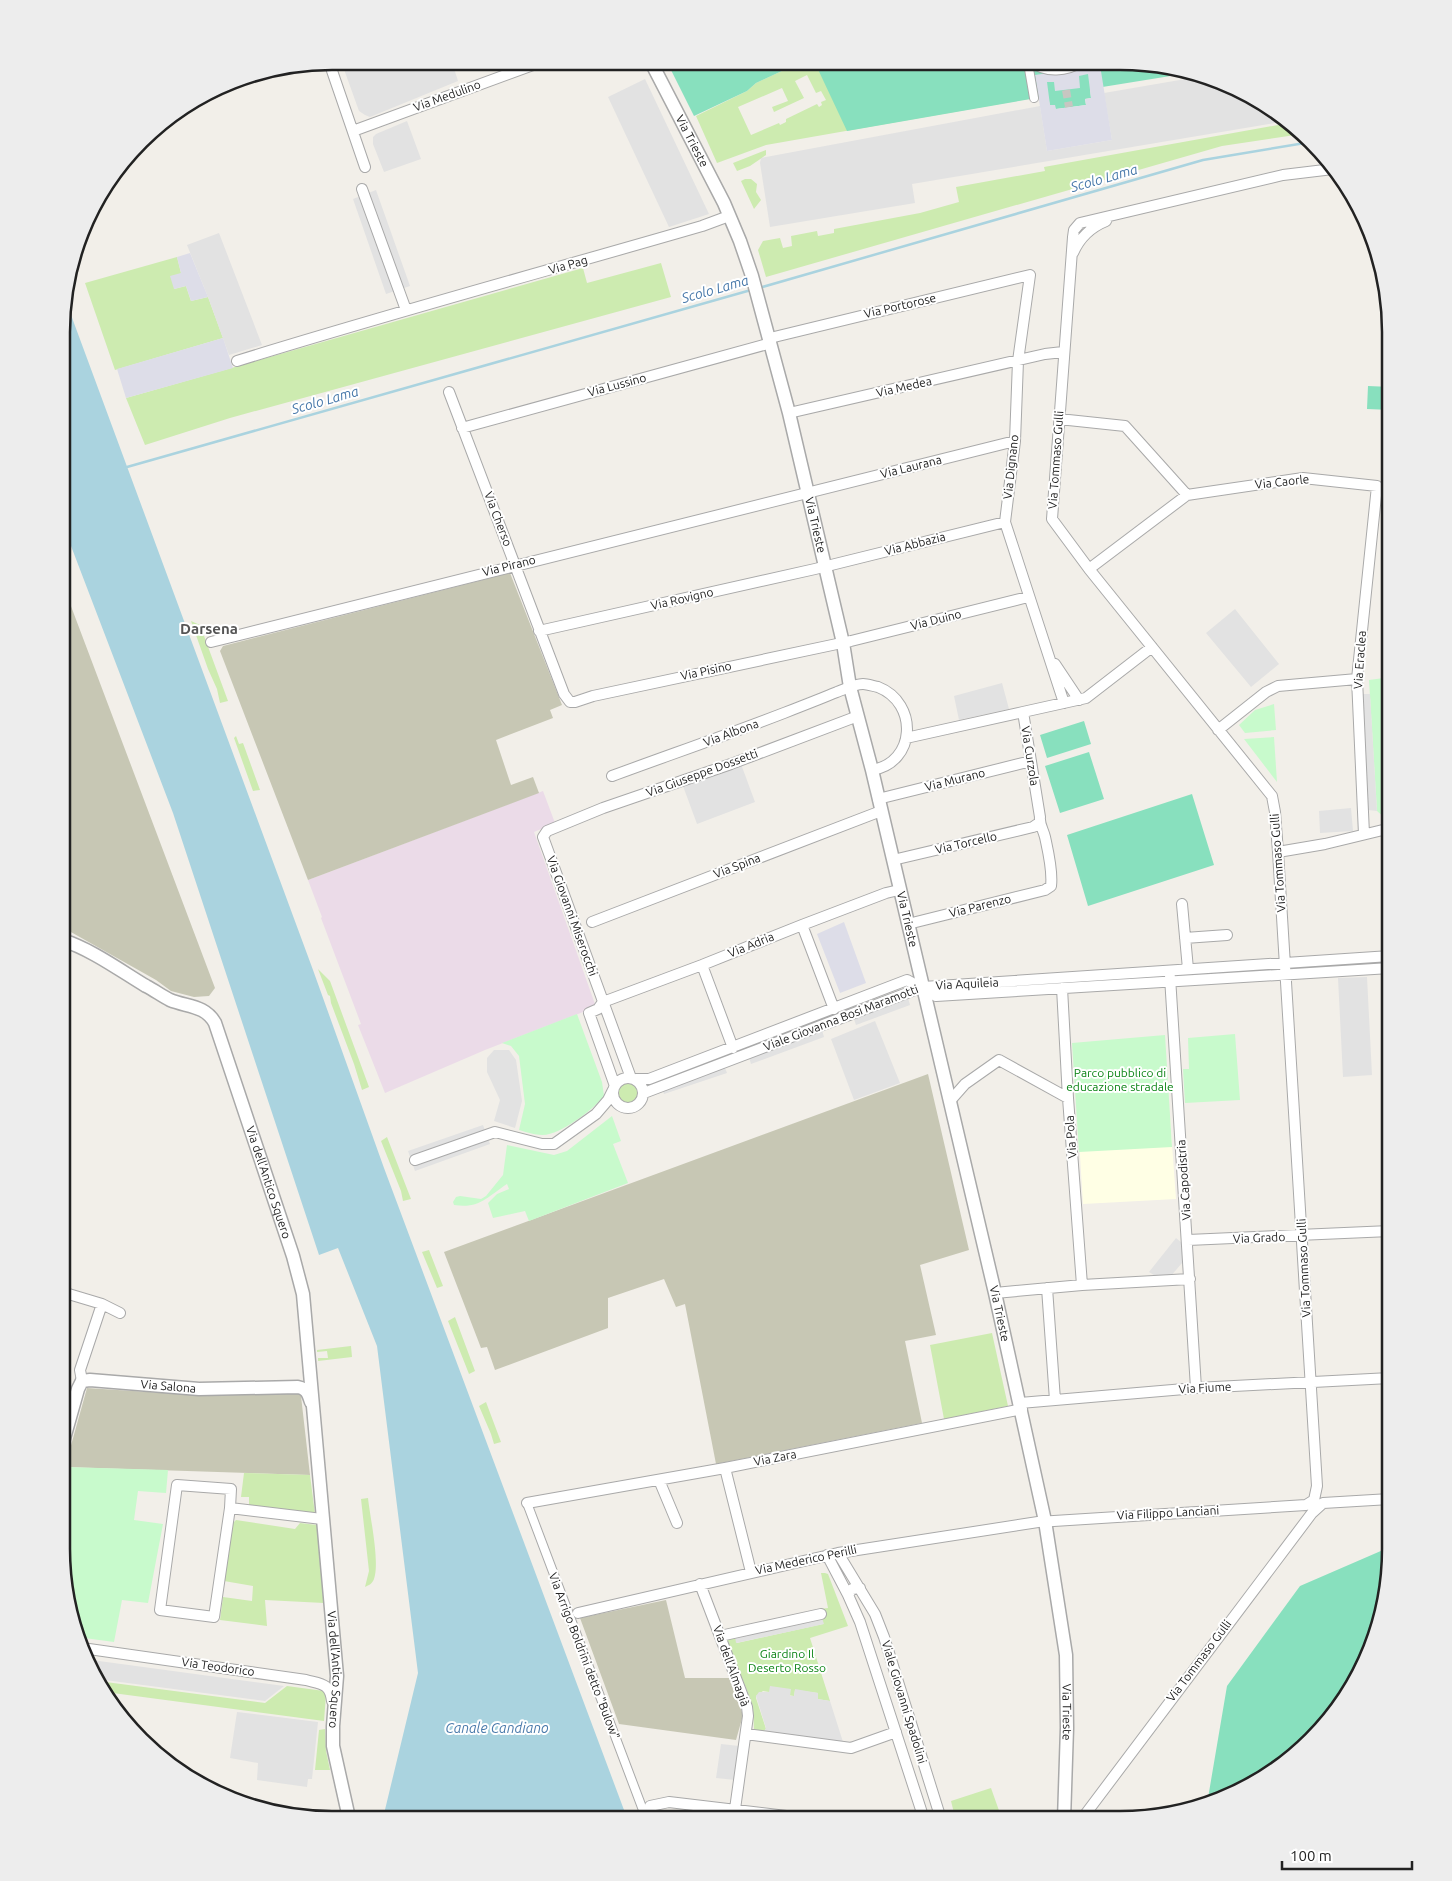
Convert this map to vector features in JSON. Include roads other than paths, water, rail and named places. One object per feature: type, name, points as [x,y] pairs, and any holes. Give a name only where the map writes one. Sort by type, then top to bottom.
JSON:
[{"type":"street","points":[[332,70],[365,167]]},
{"type":"street","name":"Via Medulino","points":[[353,131],[519,70]]},
{"type":"street","name":"Via Trieste","points":[[655,70],[740,241],[771,340],[790,413],[843,643],[850,688],[872,770],[995,1293],[1045,1521],[1066,1655],[1065,1811]]},
{"type":"street","points":[[1029,70],[1034,98]]},
{"type":"street","points":[[1047,70],[1063,70]]},
{"type":"street","name":"Via Tommaso Gulli","points":[[1088,1811],[1304,1523],[1321,1504],[1317,1486],[1286,974],[1275,812],[1272,796],[1089,568],[1052,518],[1062,365],[1074,230],[1080,223],[1283,175],[1326,170]]},
{"type":"street","points":[[362,189],[406,310]]},
{"type":"street","name":"Via Pag","points":[[237,361],[729,216]]},
{"type":"street","name":"Via Portorose","points":[[771,340],[1030,275]]},
{"type":"street","name":"Via Dignano","points":[[1030,275],[1015,441],[1005,522],[1064,704]]},
{"type":"street","name":"Via Lussino","points":[[462,428],[771,340]]},
{"type":"street","name":"Via Medea","points":[[790,413],[1045,354],[1063,352]]},
{"type":"street","name":"Via Medea","points":[[1022,360],[1047,357],[1062,365]]},
{"type":"street","name":"Via Cherso","points":[[449,392],[516,565],[539,631],[564,694],[570,702]]},
{"type":"street","points":[[1059,420],[1125,426],[1187,495]]},
{"type":"street","name":"Via Laurana","points":[[808,492],[1015,441]]},
{"type":"street","name":"Via Caorle","points":[[1089,568],[1187,495],[1303,478],[1377,486]]},
{"type":"street","name":"Via Eraclea","points":[[1364,834],[1357,679],[1377,486]]},
{"type":"street","name":"Via Pirano","points":[[211,642],[808,492]]},
{"type":"street","name":"Via Abbazia","points":[[825,567],[1005,522]]},
{"type":"street","name":"Via Rovigno","points":[[539,631],[825,567]]},
{"type":"street","name":"Via Duino","points":[[843,643],[1028,597]]},
{"type":"street","name":"Via Pisino","points":[[570,702],[843,643]]},
{"type":"street","name":"Via Curzola","points":[[1051,886],[1045,836],[1039,823],[1040,817],[1031,761],[1020,712],[1086,698],[1152,647]]},
{"type":"street","name":"Via Dignano","points":[[1048,652],[1079,700]]},
{"type":"street","points":[[1218,730],[1266,692],[1278,686],[1357,679]]},
{"type":"street","name":"Via Albona","points":[[612,776],[863,684],[887,691],[894,697],[904,711],[907,727],[906,738]]},
{"type":"street","points":[[872,770],[883,768],[898,756],[906,738],[1020,712]]},
{"type":"street","name":"Via Giuseppe Dossetti","points":[[547,831],[603,808],[732,764],[858,716]]},
{"type":"street","name":"Via Murano","points":[[879,805],[1031,761]]},
{"type":"street","name":"Via Spina","points":[[592,922],[879,805]]},
{"type":"street","name":"Via Torcello","points":[[893,860],[1033,827],[1039,823]]},
{"type":"street","points":[[1278,852],[1325,844],[1382,830]]},
{"type":"street","name":"Via Giovanni Miserocchi","points":[[547,831],[543,837],[633,1079]]},
{"type":"street","name":"Via Parenzo","points":[[908,924],[1045,890],[1051,886]]},
{"type":"street","name":"Via Adria","points":[[603,1002],[886,893],[899,890]]},
{"type":"street","points":[[1182,904],[1188,970]]},
{"type":"street","points":[[802,925],[834,1008]]},
{"type":"street","points":[[1185,938],[1227,935]]},
{"type":"street","name":"Via dell'Antico Squero","points":[[70,944],[168,999],[188,1006],[197,1006],[211,1015],[215,1022],[293,1256],[303,1294],[337,1676],[333,1746],[347,1811]]},
{"type":"street","name":"Via Aquileia","points":[[923,987],[1382,956]]},
{"type":"street","points":[[702,965],[733,1048]]},
{"type":"street","name":"Via Aquileia","points":[[923,987],[936,996],[1382,968]]},
{"type":"street","name":"Via Capodistria","points":[[1170,971],[1196,1388]]},
{"type":"street","name":"Viale Giovanna Bosi Maramotti","points":[[633,1079],[649,1078],[733,1048],[907,980],[923,987]]},
{"type":"street","name":"Viale Giovanna Bosi Maramotti","points":[[644,1093],[923,987]]},
{"type":"street","name":"Via Pola","points":[[1062,988],[1082,1285]]},
{"type":"street","points":[[603,1002],[598,1009],[589,1013],[614,1088],[614,1100],[621,1107]]},
{"type":"street","points":[[950,1101],[965,1084],[999,1060],[1068,1098]]},
{"type":"street","points":[[415,1160],[495,1132],[542,1144],[554,1144],[596,1114],[613,1107],[636,1107],[643,1099],[642,1085],[633,1079],[622,1079],[596,1114]]},
{"type":"street","name":"Via Grado","points":[[1188,1240],[1382,1231]]},
{"type":"street","points":[[995,1293],[1190,1278]]},
{"type":"street","points":[[1047,1288],[1055,1400]]},
{"type":"street","points":[[70,1294],[102,1304],[120,1313]]},
{"type":"street","points":[[70,1419],[82,1381],[80,1370],[102,1304]]},
{"type":"street","name":"Via Fiume","points":[[1021,1406],[1055,1400],[1196,1388],[1382,1378]]},
{"type":"street","name":"Via Salona","points":[[82,1381],[199,1388],[298,1387],[304,1388],[308,1393],[312,1407]]},
{"type":"street","name":"Via Zara","points":[[527,1503],[725,1468],[1021,1406]]},
{"type":"street","points":[[70,1411],[73,1408]]},
{"type":"street","points":[[725,1468],[751,1572]]},
{"type":"street","points":[[659,1480],[677,1523]]},
{"type":"street","points":[[177,1484],[232,1489],[230,1508],[214,1617],[160,1610],[177,1484]]},
{"type":"street","name":"Via Filippo Lanciani","points":[[1045,1521],[1306,1505],[1314,1500],[1317,1486]]},
{"type":"street","points":[[1321,1504],[1382,1500]]},
{"type":"street","name":"Via Arrigo Boldrini detto \"Bulow\"","points":[[527,1503],[574,1614],[646,1811]]},
{"type":"street","points":[[1290,1506],[1303,1513],[1304,1523]]},
{"type":"street","points":[[230,1508],[322,1519]]},
{"type":"street","name":"Via Mederico Perilli","points":[[574,1614],[838,1552],[1045,1521]]},
{"type":"street","name":"Viale Giovanni Spadolini","points":[[838,1552],[875,1614],[884,1637],[938,1811]]},
{"type":"street","name":"Viale Giovanni Spadolini","points":[[826,1555],[848,1595],[860,1622],[921,1811]]},
{"type":"street","name":"Via dell'Almagià","points":[[700,1584],[747,1707],[746,1734],[735,1809]]},
{"type":"street","points":[[848,1595],[852,1589],[860,1588]]},
{"type":"street","points":[[720,1636],[821,1614]]},
{"type":"street","name":"Via Teodorico","points":[[90,1649],[306,1680],[328,1687],[331,1692],[334,1712]]},
{"type":"street","points":[[746,1734],[851,1748],[896,1732]]},
{"type":"street","points":[[646,1807],[668,1802],[750,1811]]},
{"type":"water","name":"Canale Candiano","points":[[71,315],[313,970],[384,1168],[624,1811],[385,1811],[418,1673],[377,1346],[338,1248],[319,1255],[173,813],[70,543]]},
{"type":"waterway","name":"Scolo Lama","points":[[759,288],[1203,160],[1302,144]]},
{"type":"waterway","name":"Scolo Lama","points":[[127,467],[751,290]]},
{"type":"tunnel","points":[[1066,90],[1069,107]]},
{"type":"district","name":"Darsena","points":[[209,629]]},
{"type":"park label","name":"Parco pubblico di educazione stradale","points":[[1120,1080]]},
{"type":"park label","name":"Giardino Il Deserto Rosso","points":[[787,1661]]}]
